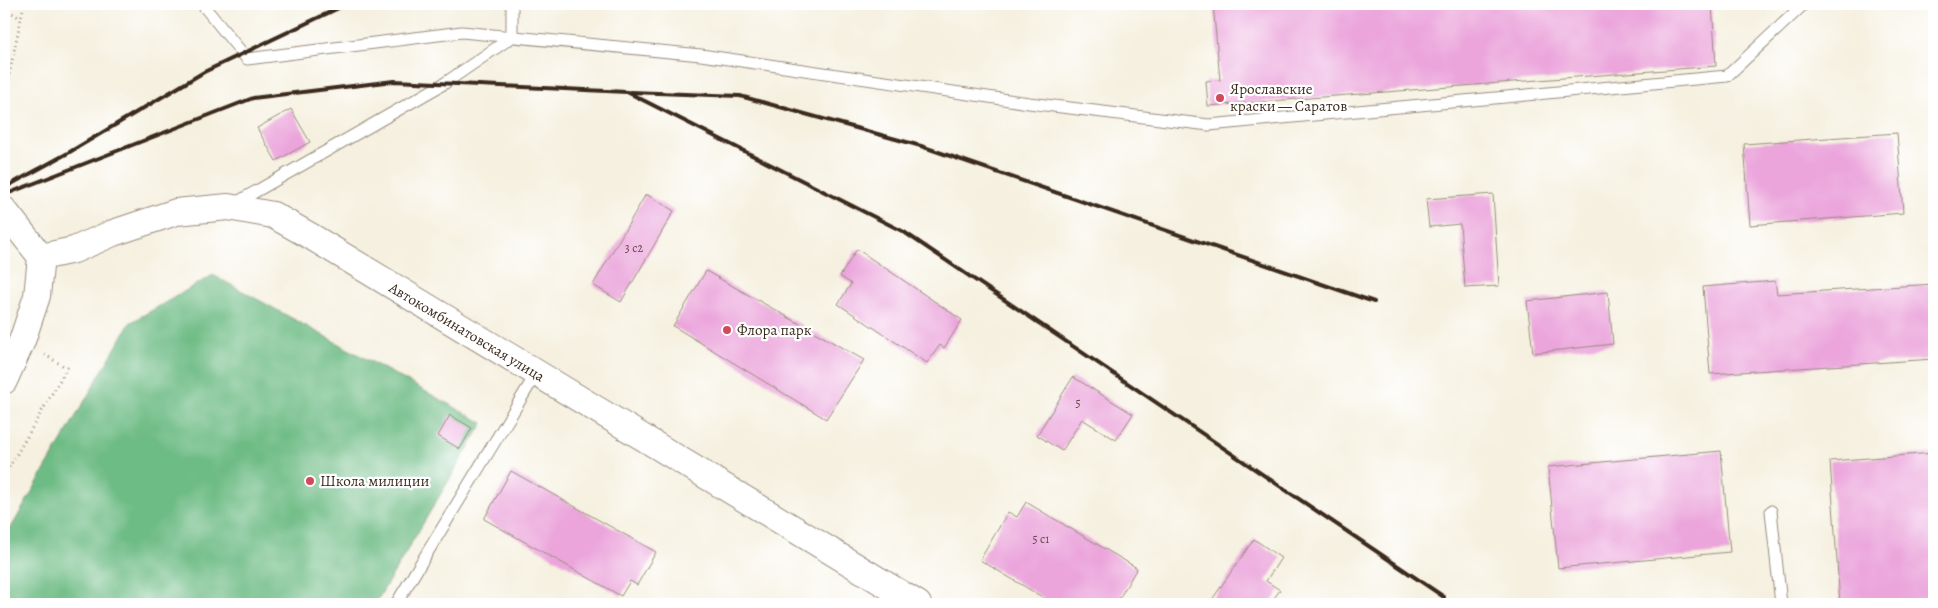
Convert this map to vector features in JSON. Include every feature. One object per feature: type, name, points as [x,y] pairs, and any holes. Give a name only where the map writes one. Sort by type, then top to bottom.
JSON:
[{"type":"street","name":"Автокомбинатовская улица","points":[[42,257],[74,250],[113,233],[176,212],[228,207],[273,215],[918,604]]},
{"type":"street","points":[[4,210],[42,257],[37,296],[22,341],[4,381]]},
{"type":"lane","points":[[202,4],[246,59],[462,32],[701,54],[1029,103],[1209,125],[1727,76],[1804,4]]},
{"type":"lane","points":[[512,4],[512,37]]},
{"type":"lane","points":[[228,207],[445,83],[512,37]]},
{"type":"lane","points":[[396,604],[536,374]]},
{"type":"lane","points":[[1771,511],[1781,604]]},
{"type":"path","points":[[4,99],[24,4]]},
{"type":"path","points":[[4,8],[20,18]]},
{"type":"path","points":[[4,476],[67,368],[22,341]]},
{"type":"green space","name":"Школа милиции","points":[[213,275],[483,423],[375,604],[4,604],[4,540],[130,323]]},
{"type":"building","points":[[1213,4],[1712,4],[1716,66],[1208,106],[1206,81],[1220,80]]},
{"type":"building","points":[[291,109],[310,142],[276,161],[257,128]]},
{"type":"building","points":[[1897,133],[1903,213],[1750,225],[1744,144]]},
{"type":"building","points":[[646,194],[674,211],[621,302],[593,285]]},
{"type":"building","points":[[1493,194],[1499,286],[1465,288],[1460,224],[1429,227],[1426,199]]},
{"type":"building","points":[[857,249],[962,320],[944,348],[940,345],[927,363],[838,304],[851,284],[840,276]]},
{"type":"building","points":[[706,271],[864,360],[826,419],[673,326]]},
{"type":"building","points":[[1775,281],[1777,294],[1934,284],[1934,359],[1710,374],[1703,287]]},
{"type":"building","points":[[1608,292],[1613,344],[1533,353],[1527,301]]},
{"type":"building","points":[[1073,377],[1133,414],[1116,440],[1082,419],[1062,451],[1037,435]]},
{"type":"building","points":[[450,415],[472,428],[460,449],[438,436]]},
{"type":"building","points":[[1721,451],[1730,552],[1558,568],[1548,467]]},
{"type":"building","points":[[1934,453],[1934,604],[1840,604],[1830,461]]},
{"type":"building","points":[[511,471],[656,552],[637,585],[630,581],[621,596],[484,519]]},
{"type":"building","points":[[1026,502],[1137,568],[1116,604],[1054,604],[980,560],[1008,512],[1017,517]]},
{"type":"building","points":[[1254,539],[1281,558],[1266,581],[1280,590],[1270,604],[1209,604]]},
{"type":"railway","points":[[4,188],[68,153],[204,72],[347,4]]},
{"type":"railway","points":[[4,195],[253,98],[394,81],[627,92],[904,232],[1444,597]]},
{"type":"railway","points":[[630,92],[740,96],[921,146],[1374,302]]},
{"type":"place","name":"Ярославские краски — Саратов","points":[[1220,98]]},
{"type":"place","name":"Флора парк","points":[[727,330]]},
{"type":"place","name":"Школа милиции","points":[[310,481]]}]
